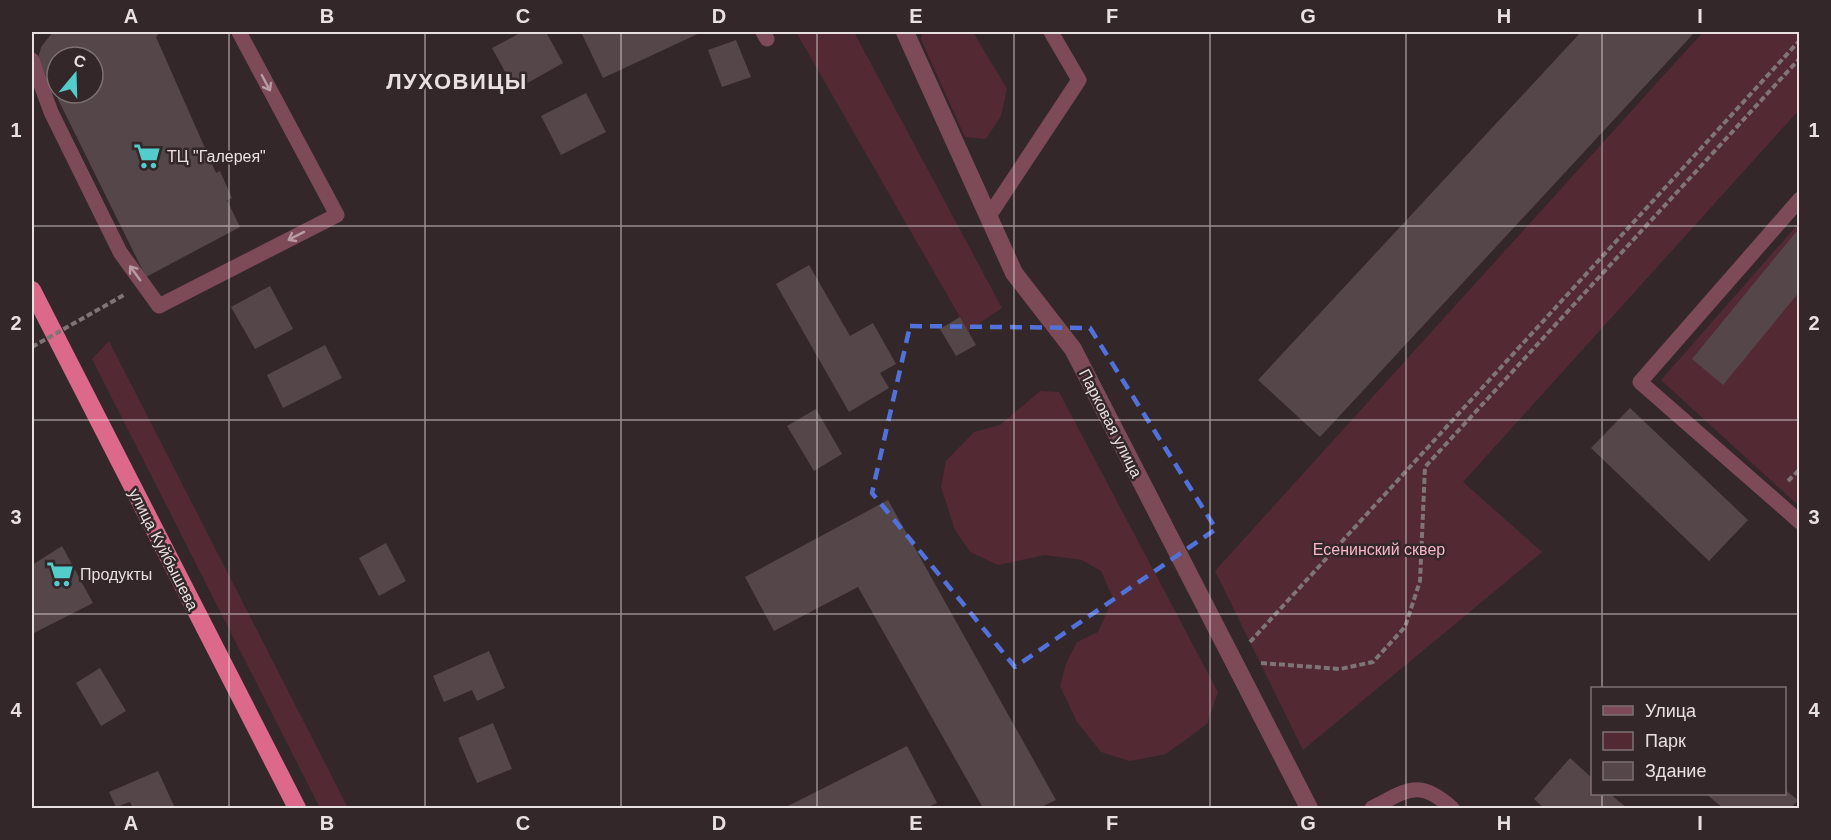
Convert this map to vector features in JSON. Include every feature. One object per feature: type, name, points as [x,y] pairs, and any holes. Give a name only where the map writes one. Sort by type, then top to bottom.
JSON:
[{"type":"highway","name":"улица Куйбышева","points":[[32,290],[297,808]]},
{"type":"street","name":"Парковая улица","points":[[909,35],[1014,273],[1073,349],[1309,808]]},
{"type":"lane","points":[[32,60],[51,112],[120,252],[159,306],[337,215],[239,32]]},
{"type":"lane","points":[[989,216],[1079,80],[1051,32]]},
{"type":"lane","points":[[1800,199],[1640,382],[1800,522]]},
{"type":"lane","points":[[1372,808],[1411,788],[1435,793],[1452,808]]},
{"type":"path","points":[[1233,661],[1800,40]]},
{"type":"path","points":[[1233,661],[1341,669],[1373,662],[1405,627],[1420,581],[1425,468],[1800,58]]},
{"type":"path","points":[[32,347],[124,295]]},
{"type":"highlighted area","points":[[910,326],[1090,328],[1216,529],[1015,667],[872,493]]},
{"type":"green space","points":[[796,32],[854,32],[1002,308],[968,331]]},
{"type":"green space","points":[[922,32],[973,32],[1007,89],[1001,116],[986,139],[965,137],[921,39]]},
{"type":"green space","name":"Есенинский сквер","points":[[1703,32],[1799,32],[1799,110],[1463,482],[1542,552],[1303,750],[1215,571]]},
{"type":"green space","points":[[1799,223],[1799,506],[1661,380]]},
{"type":"green space","points":[[109,341],[348,808],[320,808],[92,359]]},
{"type":"green space","points":[[1040,391],[1059,392],[1218,692],[1207,724],[1166,754],[1130,761],[1101,752],[1077,722],[1060,686],[1066,664],[1077,642],[1098,632],[1113,598],[1101,571],[1082,560],[1045,555],[998,565],[970,552],[955,530],[941,487],[946,461],[974,432],[1000,425]]},
{"type":"building","name":"ТЦ \"Галерея\"","points":[[53,32],[160,32],[156,37],[216,173],[220,171],[232,198],[227,200],[240,227],[146,277],[61,105],[105,105],[105,45],[45,45],[45,73],[38,59],[41,47]]},
{"type":"building","points":[[522,32],[546,32],[563,63],[515,90],[492,48]]},
{"type":"building","points":[[581,32],[702,32],[603,78]]},
{"type":"building","points":[[1581,32],[1695,32],[1320,437],[1258,380]]},
{"type":"building","points":[[736,40],[751,77],[722,87],[708,50]]},
{"type":"building","points":[[586,93],[606,132],[561,155],[541,116]]},
{"type":"building","points":[[1796,232],[1800,235],[1800,291],[1723,385],[1692,359]]},
{"type":"building","points":[[809,265],[850,336],[873,323],[896,364],[880,373],[889,388],[849,412],[776,284]]},
{"type":"building","points":[[270,286],[293,329],[255,349],[231,307]]},
{"type":"building","points":[[960,317],[976,345],[956,356],[940,329]]},
{"type":"building","points":[[325,345],[342,378],[283,408],[267,375]]},
{"type":"building","points":[[1630,408],[1748,520],[1709,561],[1591,448]]},
{"type":"building","points":[[816,409],[842,454],[814,471],[787,426]]},
{"type":"building","points":[[888,500],[1056,800],[1039,808],[983,808],[858,587],[774,631],[745,577]]},
{"type":"building","points":[[386,543],[406,581],[379,596],[359,558]]},
{"type":"building","points":[[62,546],[93,603],[32,634],[32,565]]},
{"type":"building","points":[[489,651],[505,688],[477,701],[472,690],[444,702],[433,676]]},
{"type":"building","points":[[100,668],[126,711],[101,726],[76,683]]},
{"type":"building","points":[[493,723],[512,769],[477,783],[458,738]]},
{"type":"building","points":[[907,746],[937,803],[926,808],[784,808]]},
{"type":"building","points":[[1570,758],[1591,777],[1591,795],[1611,795],[1627,808],[1544,808],[1534,799]]},
{"type":"building","points":[[158,771],[175,808],[133,808],[130,802],[116,807],[109,792]]},
{"type":"building","points":[[1786,791],[1798,800],[1791,808],[1723,808],[1707,795],[1786,795]]},
{"type":"place","name":"ТЦ \"Галерея\"","points":[[147,156]]},
{"type":"place","name":"Продукты","points":[[60,574]]},
{"type":"district","name":"ЛУХОВИЦЫ","points":[[457,81]]}]
